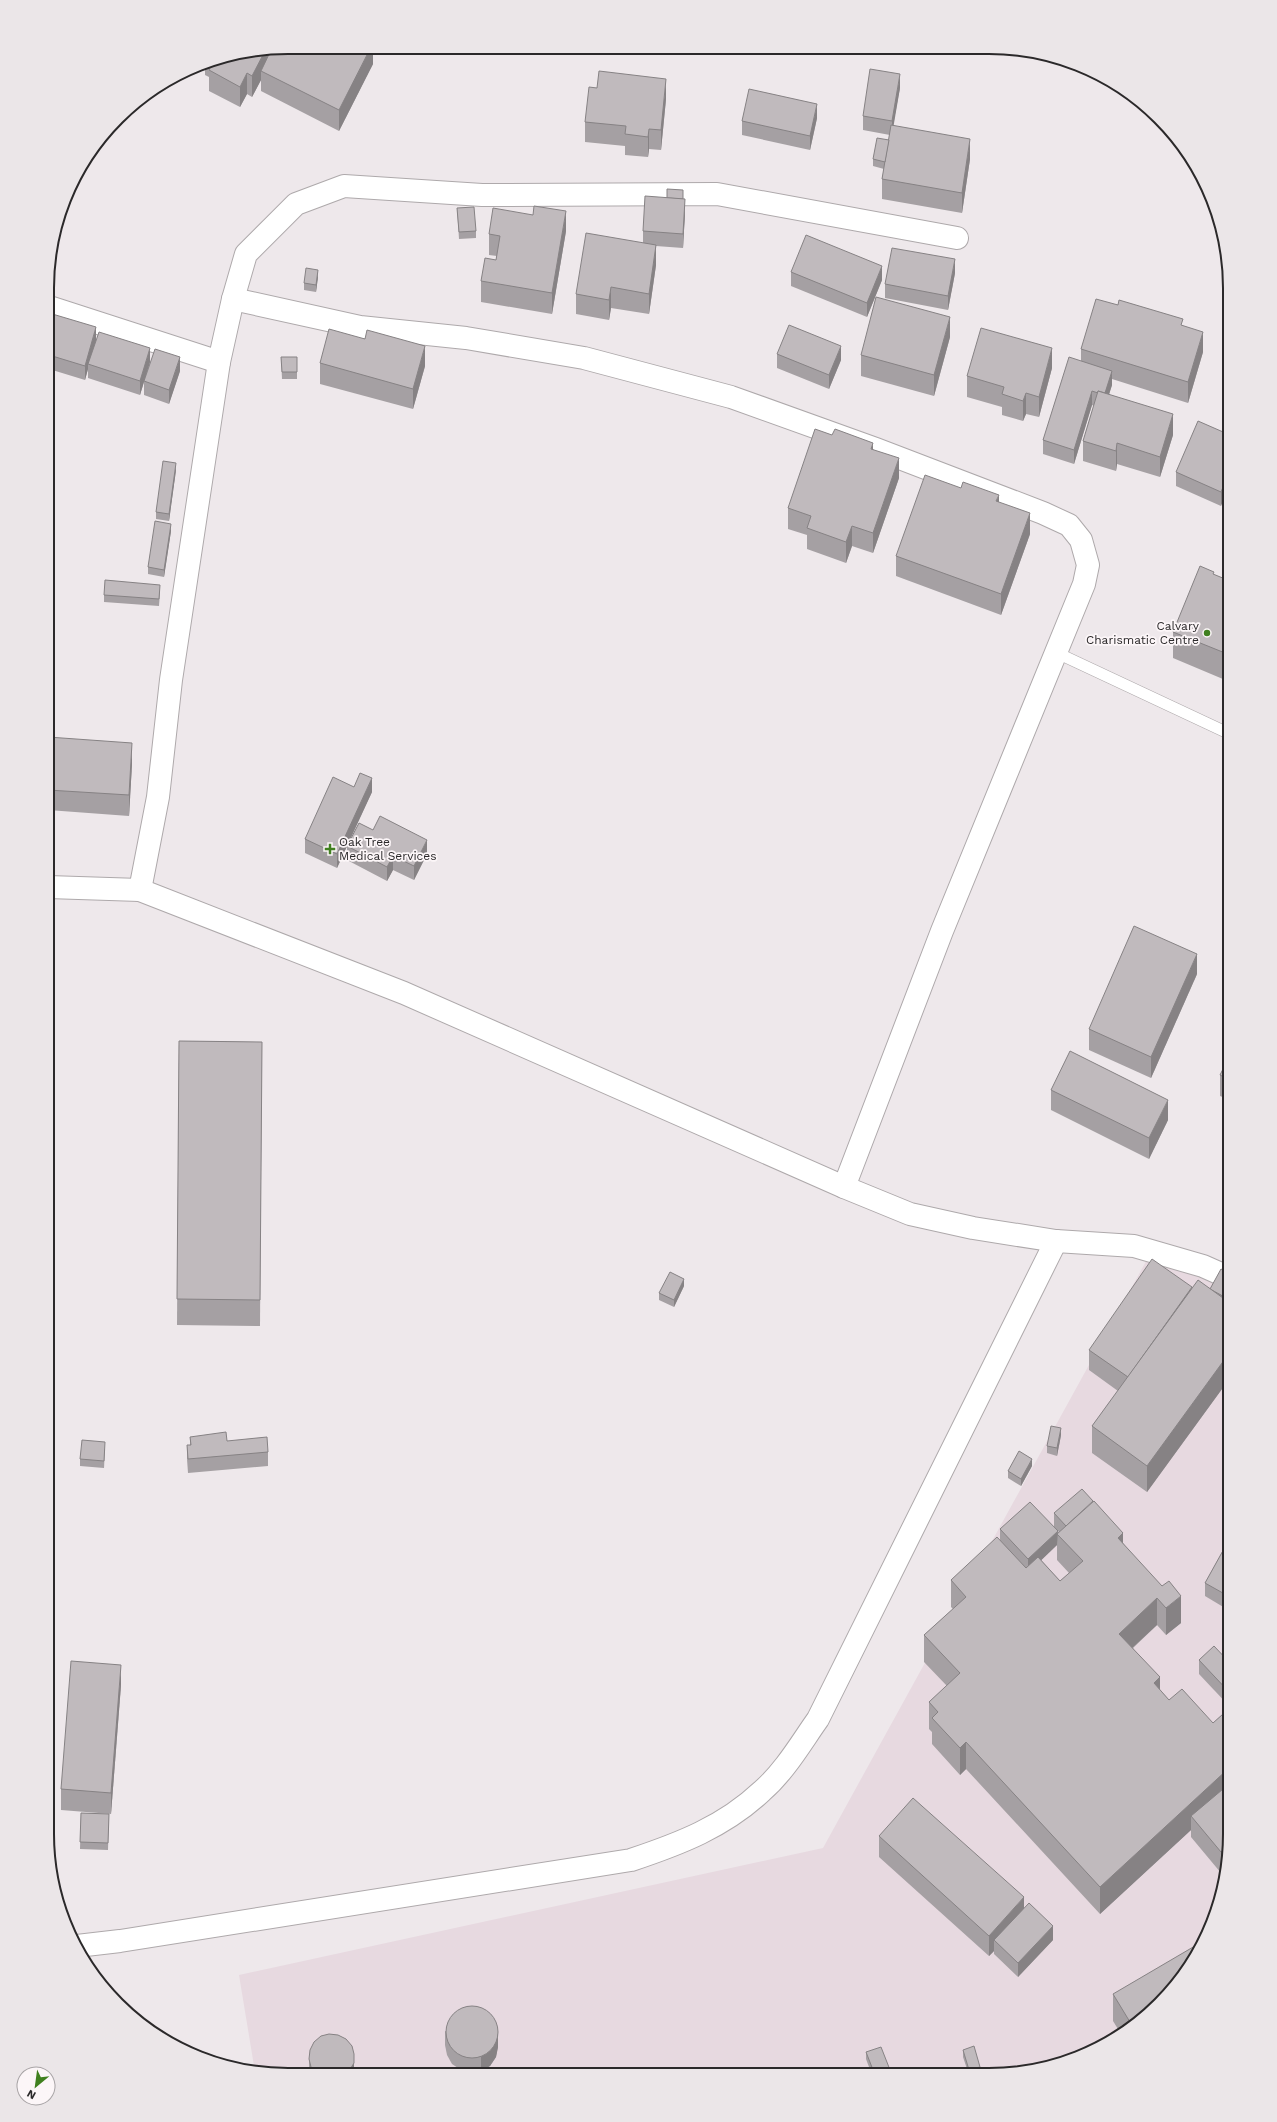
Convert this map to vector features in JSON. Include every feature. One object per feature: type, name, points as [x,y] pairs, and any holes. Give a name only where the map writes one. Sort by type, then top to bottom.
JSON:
[{"type":"street","points":[[140,890],[158,796],[171,680],[219,362],[233,299],[246,254],[296,204],[344,186],[482,195],[717,194],[957,238]]},
{"type":"street","points":[[233,299],[360,327],[466,338],[584,358],[731,397],[876,449],[1043,513],[1069,524],[1081,540],[1088,565],[1084,584],[942,931],[844,1187]]},
{"type":"street","points":[[54,309],[219,362]]},
{"type":"street","points":[[54,887],[140,890],[404,993],[844,1187],[910,1214],[973,1228],[1056,1241],[1134,1246],[1203,1266],[1223,1275]]},
{"type":"street","points":[[82,1945],[120,1941],[631,1860],[682,1843],[731,1816],[763,1791],[787,1764],[818,1719],[1056,1241]]},
{"type":"lane","points":[[1055,652],[1223,731]]},
{"type":"shaded area","points":[[1155,1245],[1223,1269],[1223,1834],[1221,1865],[1219,1880],[1211,1909],[1192,1951],[1175,1977],[1155,2000],[1132,2020],[1093,2044],[1064,2056],[1035,2064],[989,2068],[288,2068],[254,2066],[239,1975],[823,1848]]},
{"type":"building","points":[[367,54],[339,110],[261,71],[268,55]]},
{"type":"building","points":[[263,56],[252,76],[247,73],[240,87],[209,70],[210,67],[227,62],[242,58]]},
{"type":"building","points":[[870,69],[900,74],[892,121],[863,116]]},
{"type":"building","points":[[599,71],[666,79],[661,130],[649,129],[648,137],[625,134],[626,126],[585,122],[589,87],[597,88]]},
{"type":"building","points":[[749,89],[817,104],[810,136],[742,121]]},
{"type":"building","points":[[891,125],[970,139],[962,193],[882,179]]},
{"type":"building","points":[[877,138],[889,140],[885,162],[873,159]]},
{"type":"building","points":[[667,189],[683,190],[683,199],[667,198]]},
{"type":"building","points":[[645,196],[685,199],[683,234],[643,231]]},
{"type":"building","points":[[534,206],[566,211],[552,293],[481,281],[485,258],[496,260],[500,236],[489,234],[493,208],[533,215]]},
{"type":"building","points":[[474,207],[476,231],[459,232],[457,208]]},
{"type":"building","points":[[586,233],[656,245],[649,294],[611,287],[609,300],[576,294]]},
{"type":"building","points":[[806,235],[882,266],[867,303],[791,272]]},
{"type":"building","points":[[892,248],[955,259],[948,296],[885,284]]},
{"type":"building","points":[[306,268],[318,270],[316,285],[304,283]]},
{"type":"building","points":[[876,297],[950,317],[934,375],[861,355]]},
{"type":"building","points":[[1096,299],[1118,305],[1119,300],[1183,319],[1181,325],[1203,332],[1188,382],[1081,349]]},
{"type":"building","points":[[54,314],[96,327],[85,366],[54,357]]},
{"type":"building","points":[[789,325],[841,346],[829,375],[777,354]]},
{"type":"building","points":[[981,328],[1052,348],[1039,397],[1026,393],[1023,401],[1002,394],[1004,387],[967,376]]},
{"type":"building","points":[[329,329],[365,339],[367,330],[425,346],[413,389],[320,363]]},
{"type":"building","points":[[99,332],[150,348],[140,381],[88,364]]},
{"type":"building","points":[[155,349],[180,357],[169,390],[144,381]]},
{"type":"building","points":[[281,357],[297,357],[297,372],[282,372]]},
{"type":"building","points":[[1069,357],[1112,371],[1105,393],[1092,391],[1074,450],[1043,440]]},
{"type":"building","points":[[1098,391],[1173,414],[1160,457],[1117,443],[1116,451],[1083,441]]},
{"type":"building","points":[[1198,421],[1223,432],[1223,487],[1221,492],[1176,472]]},
{"type":"building","points":[[815,429],[832,435],[835,429],[873,443],[871,449],[899,458],[873,533],[852,526],[846,542],[807,528],[811,516],[788,508]]},
{"type":"building","points":[[163,461],[176,463],[169,514],[156,512]]},
{"type":"building","points":[[925,475],[961,488],[963,482],[999,495],[996,501],[1030,513],[1001,594],[896,556]]},
{"type":"building","points":[[155,521],[171,524],[164,570],[148,567]]},
{"type":"building","points":[[1200,566],[1214,572],[1213,574],[1223,578],[1223,652],[1173,632]]},
{"type":"building","points":[[105,580],[160,585],[159,599],[104,595]]},
{"type":"building","points":[[54,737],[132,743],[129,795],[54,790]]},
{"type":"building","points":[[360,773],[372,778],[337,854],[305,839],[333,777],[354,787]]},
{"type":"building","points":[[380,816],[427,840],[414,866],[393,856],[387,867],[347,846],[359,823],[373,830]]},
{"type":"building","points":[[1134,926],[1197,954],[1151,1057],[1089,1029]]},
{"type":"building","points":[[179,1041],[262,1042],[260,1300],[177,1299]]},
{"type":"building","points":[[1070,1051],[1168,1100],[1149,1138],[1051,1090]]},
{"type":"building","points":[[1223,1069],[1223,1076],[1220,1075]]},
{"type":"building","points":[[1152,1259],[1192,1287],[1128,1377],[1089,1350]]},
{"type":"building","points":[[1221,1269],[1223,1270],[1223,1296],[1210,1289]]},
{"type":"building","points":[[670,1272],[684,1279],[674,1300],[659,1293]]},
{"type":"building","points":[[1198,1280],[1223,1298],[1223,1362],[1147,1466],[1092,1426]]},
{"type":"building","points":[[1051,1426],[1061,1428],[1057,1448],[1047,1446]]},
{"type":"building","points":[[226,1432],[227,1441],[267,1437],[268,1452],[188,1459],[187,1445],[191,1445],[190,1437]]},
{"type":"building","points":[[82,1440],[105,1442],[104,1461],[80,1459]]},
{"type":"building","points":[[1019,1451],[1032,1459],[1021,1479],[1008,1471]]},
{"type":"building","points":[[1082,1489],[1093,1501],[1066,1526],[1054,1513]]},
{"type":"building","points":[[1094,1501],[1123,1533],[1118,1538],[1162,1586],[1169,1581],[1181,1596],[1166,1608],[1157,1598],[1119,1634],[1160,1677],[1154,1683],[1169,1700],[1182,1689],[1213,1723],[1223,1714],[1223,1774],[1100,1887],[966,1742],[960,1748],[932,1718],[938,1712],[929,1702],[960,1673],[924,1635],[966,1597],[951,1580],[997,1537],[1026,1568],[1038,1557],[1060,1581],[1083,1561],[1057,1534]]},
{"type":"building","points":[[1030,1502],[1058,1531],[1028,1559],[1000,1529]]},
{"type":"building","points":[[1223,1551],[1223,1593],[1205,1583]]},
{"type":"building","points":[[1214,1646],[1223,1656],[1223,1686],[1199,1660]]},
{"type":"building","points":[[71,1661],[121,1665],[111,1793],[61,1789]]},
{"type":"building","points":[[1223,1789],[1223,1834],[1221,1852],[1191,1816]]},
{"type":"building","points":[[913,1798],[1024,1897],[989,1936],[879,1836]]},
{"type":"building","points":[[81,1813],[109,1814],[108,1843],[80,1842]]},
{"type":"building","points":[[1029,1903],[1053,1926],[1018,1963],[994,1940]]},
{"type":"building","points":[[1195,1946],[1175,1977],[1155,2000],[1130,2022],[1113,1994]]},
{"type":"building","points":[[467,2006],[477,2006],[487,2010],[494,2017],[498,2027],[498,2037],[494,2047],[487,2054],[477,2058],[467,2058],[457,2054],[450,2047],[446,2037],[446,2027],[450,2017],[457,2010]]},
{"type":"building","points":[[329,2034],[338,2035],[346,2039],[352,2046],[354,2054],[354,2063],[351,2068],[312,2068],[309,2059],[310,2050],[314,2042],[321,2036]]},
{"type":"building","points":[[974,2046],[980,2067],[968,2068],[963,2050]]},
{"type":"building","points":[[881,2047],[889,2068],[872,2068],[866,2052]]},
{"type":"place","name":"Calvary Charismatic Centre","points":[[1207,633]]},
{"type":"place","name":"Oak Tree Medical Services","points":[[330,849]]}]
